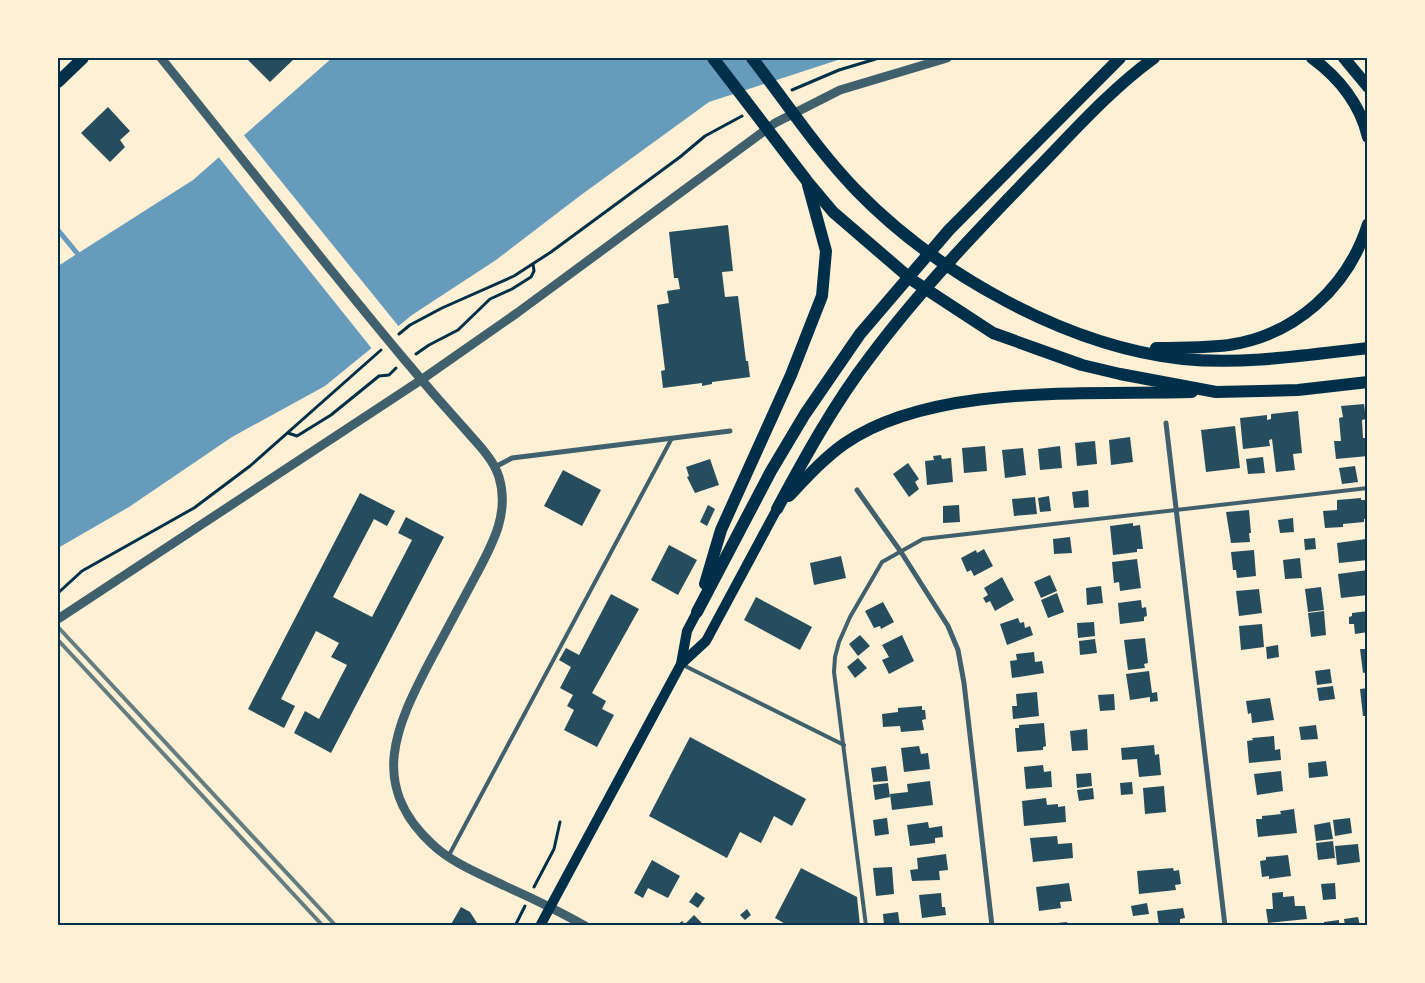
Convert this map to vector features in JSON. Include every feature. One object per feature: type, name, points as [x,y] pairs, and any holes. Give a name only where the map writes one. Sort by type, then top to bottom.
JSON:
[{"type":"main road","points":[[58,82],[83,58]]},
{"type":"main road","points":[[713,58],[833,212],[912,280],[993,333],[1082,365],[1216,392]]},
{"type":"main road","points":[[752,58],[855,189],[876,209],[936,258],[991,292],[1042,318],[1083,335],[1136,349],[1182,358],[1233,361],[1368,348]]},
{"type":"main road","points":[[540,926],[680,664],[687,630],[771,471],[805,414],[860,334],[948,230],[1120,58]]},
{"type":"main road","points":[[680,664],[706,641],[815,440],[868,359],[901,317],[968,240],[1092,113],[1134,72],[1154,58]]},
{"type":"main road","points":[[1312,58],[1340,83],[1356,105],[1368,137]]},
{"type":"main road","points":[[1344,58],[1368,87]]},
{"type":"main road","points":[[697,612],[721,530],[791,375],[822,296],[826,251],[803,175]]},
{"type":"main road","points":[[1136,349],[1229,345],[1257,338],[1282,327],[1309,311],[1326,297],[1341,278],[1362,243],[1368,224]]},
{"type":"main road","points":[[777,509],[824,460],[845,444],[884,422],[925,409],[1000,399],[1059,394],[1298,390],[1368,382]]},
{"type":"street","points":[[161,58],[421,380],[495,467],[503,492],[504,509],[500,523],[489,550],[416,689],[399,726],[394,747],[395,779],[405,810],[418,829],[448,857],[550,906],[586,926]]},
{"type":"street","points":[[58,619],[421,380],[517,313],[775,123],[840,90],[947,58]]},
{"type":"street","points":[[1166,423],[1225,926]]},
{"type":"street","points":[[495,467],[512,458],[730,431]]},
{"type":"street","points":[[857,490],[901,552],[948,626],[958,650],[964,683],[992,926]]},
{"type":"lane","points":[[448,857],[672,438]]},
{"type":"lane","points":[[866,926],[834,672],[839,642],[850,617],[882,562],[923,539],[1368,488]]},
{"type":"lane","points":[[680,664],[844,746]]},
{"type":"path","points":[[787,93],[839,70],[879,58]]},
{"type":"path","points":[[396,337],[410,325],[442,308],[498,285],[533,264],[680,157],[705,136],[744,115]]},
{"type":"path","points":[[429,345],[458,330],[490,298],[512,289],[531,277],[534,271],[533,264]]},
{"type":"path","points":[[58,593],[82,571],[194,508],[250,466],[382,349]]},
{"type":"path","points":[[288,432],[296,436],[331,415],[379,376],[389,375],[392,371]]},
{"type":"path","points":[[539,877],[554,849],[560,822]]},
{"type":"path","points":[[515,926],[519,916]]},
{"type":"water","points":[[332,58],[844,58],[709,102],[581,195],[496,260],[412,315],[325,386],[232,437],[129,507],[58,548],[58,266],[193,180]]},
{"type":"pier","points":[[242,133],[400,328],[373,350],[217,155]]},
{"type":"building","points":[[248,58],[295,58],[270,82]]},
{"type":"building","points":[[108,107],[130,131],[120,140],[125,147],[110,162],[81,133]]},
{"type":"building","points":[[728,225],[733,271],[722,272],[725,297],[738,296],[746,361],[748,361],[750,377],[712,382],[712,384],[702,386],[702,383],[663,388],[661,371],[665,370],[657,305],[669,303],[667,291],[680,289],[678,278],[674,278],[669,232]]},
{"type":"building","points":[[1364,404],[1366,419],[1362,420],[1363,438],[1368,438],[1368,456],[1336,459],[1334,441],[1341,441],[1339,418],[1343,417],[1341,406]]},
{"type":"building","points":[[1298,411],[1302,453],[1293,454],[1295,470],[1276,472],[1272,439],[1269,440],[1270,446],[1243,449],[1240,418],[1267,415],[1267,420],[1271,419],[1271,414]]},
{"type":"building","points":[[1235,426],[1240,468],[1206,472],[1201,430]]},
{"type":"building","points":[[1130,437],[1133,462],[1111,465],[1109,440]]},
{"type":"building","points":[[1095,441],[1097,464],[1077,466],[1075,443]]},
{"type":"building","points":[[985,446],[987,471],[964,473],[962,448]]},
{"type":"building","points":[[1060,446],[1062,468],[1040,470],[1038,449]]},
{"type":"building","points":[[1023,448],[1026,475],[1005,478],[1002,450]]},
{"type":"building","points":[[941,455],[942,459],[951,458],[953,482],[927,485],[925,461],[934,460],[933,456]]},
{"type":"building","points":[[1263,457],[1265,473],[1248,474],[1246,459]]},
{"type":"building","points":[[710,459],[719,485],[695,493],[687,477],[689,476],[686,467]]},
{"type":"building","points":[[908,463],[919,479],[915,482],[919,489],[909,497],[893,474]]},
{"type":"building","points":[[1355,466],[1358,482],[1342,484],[1339,468]]},
{"type":"building","points":[[563,470],[601,490],[582,526],[544,506]]},
{"type":"building","points":[[1088,490],[1089,507],[1074,508],[1072,492]]},
{"type":"building","points":[[360,493],[395,511],[387,526],[374,519],[333,597],[372,617],[412,540],[398,533],[406,517],[444,537],[331,753],[294,733],[305,711],[319,719],[347,665],[331,657],[339,643],[316,631],[281,699],[295,706],[284,728],[248,709]]},
{"type":"building","points":[[1049,496],[1051,511],[1040,512],[1038,498]]},
{"type":"building","points":[[1035,497],[1037,514],[1014,516],[1012,499]]},
{"type":"building","points":[[1361,498],[1361,500],[1368,500],[1368,519],[1364,519],[1364,522],[1343,524],[1343,527],[1325,528],[1323,511],[1337,510],[1337,500]]},
{"type":"building","points":[[708,505],[715,509],[707,526],[700,522]]},
{"type":"building","points":[[959,505],[960,522],[943,523],[943,506]]},
{"type":"building","points":[[1249,510],[1250,542],[1231,543],[1226,512]]},
{"type":"building","points":[[1293,518],[1294,532],[1280,533],[1278,520]]},
{"type":"building","points":[[1133,523],[1133,526],[1140,525],[1143,549],[1137,549],[1137,552],[1113,555],[1110,526]]},
{"type":"building","points":[[1070,537],[1072,553],[1054,554],[1053,539]]},
{"type":"building","points":[[1315,538],[1316,549],[1305,550],[1304,539]]},
{"type":"building","points":[[1366,539],[1368,560],[1339,563],[1337,543]]},
{"type":"building","points":[[669,545],[697,560],[678,595],[651,580]]},
{"type":"building","points":[[984,549],[993,566],[974,576],[971,570],[967,572],[961,558],[976,550],[977,553]]},
{"type":"building","points":[[1254,550],[1256,576],[1237,578],[1236,570],[1233,570],[1231,552]]},
{"type":"building","points":[[841,556],[846,578],[814,585],[810,563]]},
{"type":"building","points":[[1300,558],[1302,578],[1285,579],[1283,560]]},
{"type":"building","points":[[1137,559],[1141,588],[1120,591],[1119,582],[1114,583],[1112,562]]},
{"type":"building","points":[[1368,570],[1368,595],[1341,598],[1338,574]]},
{"type":"building","points":[[1050,575],[1057,591],[1041,598],[1034,582]]},
{"type":"building","points":[[1002,577],[1014,600],[995,611],[990,601],[986,603],[983,598],[988,595],[984,588]]},
{"type":"building","points":[[1101,586],[1103,603],[1087,605],[1086,588]]},
{"type":"building","points":[[1321,587],[1324,610],[1308,612],[1305,589]]},
{"type":"building","points":[[1259,589],[1262,613],[1239,616],[1236,591]]},
{"type":"building","points":[[1057,593],[1064,612],[1048,618],[1041,600]]},
{"type":"building","points":[[611,594],[639,609],[592,693],[606,701],[602,709],[614,715],[597,747],[564,730],[574,710],[567,706],[573,695],[560,688],[571,667],[559,660],[566,648],[579,655]]},
{"type":"building","points":[[756,597],[812,627],[800,650],[744,620]]},
{"type":"building","points":[[1141,600],[1142,608],[1146,607],[1147,616],[1144,617],[1144,621],[1120,624],[1118,603]]},
{"type":"building","points":[[883,602],[894,622],[881,629],[880,626],[874,628],[865,611]]},
{"type":"building","points":[[1324,611],[1326,635],[1311,637],[1308,613]]},
{"type":"building","points":[[1368,611],[1368,632],[1355,634],[1354,624],[1349,624],[1349,617],[1352,616],[1352,613]]},
{"type":"building","points":[[1018,618],[1020,623],[1024,622],[1025,628],[1030,626],[1033,635],[1007,645],[1000,624]]},
{"type":"building","points":[[1094,622],[1095,636],[1078,638],[1077,623]]},
{"type":"building","points":[[1262,624],[1264,647],[1241,650],[1239,626]]},
{"type":"building","points":[[860,635],[870,646],[858,656],[849,644]]},
{"type":"building","points":[[902,635],[914,661],[889,674],[882,660],[889,657],[882,645]]},
{"type":"building","points":[[1145,638],[1148,663],[1144,664],[1145,668],[1128,670],[1124,640]]},
{"type":"building","points":[[1095,639],[1097,653],[1080,655],[1079,641]]},
{"type":"building","points":[[1278,645],[1279,657],[1267,659],[1266,647]]},
{"type":"building","points":[[1360,649],[1368,649],[1368,672],[1363,673]]},
{"type":"building","points":[[1034,652],[1035,662],[1042,661],[1044,673],[1012,678],[1010,661],[1017,660],[1016,654]]},
{"type":"building","points":[[858,658],[867,668],[855,678],[847,667]]},
{"type":"building","points":[[1330,669],[1332,683],[1317,685],[1315,671]]},
{"type":"building","points":[[1149,671],[1152,693],[1157,692],[1158,701],[1150,702],[1150,697],[1130,700],[1126,674]]},
{"type":"building","points":[[1333,686],[1335,699],[1319,701],[1317,688]]},
{"type":"building","points":[[1368,688],[1368,716],[1363,716],[1360,689]]},
{"type":"building","points":[[1037,692],[1039,716],[1013,719],[1012,706],[1017,706],[1016,694]]},
{"type":"building","points":[[1114,694],[1115,710],[1100,711],[1098,695]]},
{"type":"building","points":[[1270,698],[1274,720],[1252,723],[1251,713],[1248,714],[1246,701]]},
{"type":"building","points":[[922,706],[922,710],[925,710],[926,719],[922,720],[924,730],[901,732],[900,726],[883,727],[882,714],[898,712],[898,708]]},
{"type":"building","points":[[1044,723],[1046,746],[1043,747],[1043,750],[1017,752],[1015,728],[1019,728],[1019,725]]},
{"type":"building","points":[[1316,725],[1318,739],[1301,740],[1299,727]]},
{"type":"building","points":[[1087,729],[1088,750],[1072,751],[1070,731]]},
{"type":"building","points":[[1274,736],[1275,750],[1280,749],[1281,760],[1249,763],[1247,741],[1253,740],[1252,738]]},
{"type":"building","points":[[690,737],[806,799],[792,826],[774,816],[761,843],[740,832],[727,858],[649,816]]},
{"type":"building","points":[[1154,745],[1155,755],[1159,754],[1161,775],[1139,777],[1137,759],[1122,760],[1121,748]]},
{"type":"building","points":[[919,746],[921,754],[928,753],[930,769],[904,772],[901,748]]},
{"type":"building","points":[[1326,761],[1328,776],[1309,778],[1308,763]]},
{"type":"building","points":[[1043,765],[1044,772],[1051,771],[1052,787],[1026,789],[1024,767]]},
{"type":"building","points":[[886,766],[888,781],[873,782],[871,768]]},
{"type":"building","points":[[1281,771],[1283,791],[1257,795],[1254,774]]},
{"type":"building","points":[[1091,773],[1092,786],[1077,788],[1076,774]]},
{"type":"building","points":[[930,781],[933,805],[892,810],[890,794],[908,792],[907,784]]},
{"type":"building","points":[[1132,782],[1133,794],[1121,795],[1120,783]]},
{"type":"building","points":[[888,783],[890,797],[875,800],[873,785]]},
{"type":"building","points":[[1164,786],[1166,812],[1145,814],[1143,788]]},
{"type":"building","points":[[1093,788],[1094,799],[1079,801],[1077,790]]},
{"type":"building","points":[[1046,798],[1047,805],[1058,804],[1058,807],[1065,806],[1066,822],[1024,826],[1022,801]]},
{"type":"building","points":[[1294,809],[1297,833],[1258,837],[1256,819],[1262,819],[1262,816],[1281,814],[1280,811]]},
{"type":"building","points":[[1368,811],[1368,822],[1366,822],[1365,812]]},
{"type":"building","points":[[887,818],[889,834],[875,836],[873,820]]},
{"type":"building","points":[[1350,818],[1352,833],[1335,836],[1333,820]]},
{"type":"building","points":[[928,822],[929,828],[942,826],[943,837],[935,838],[935,843],[910,846],[907,825]]},
{"type":"building","points":[[1330,822],[1333,839],[1316,841],[1314,825]]},
{"type":"building","points":[[1057,836],[1058,844],[1072,843],[1073,858],[1033,862],[1030,838]]},
{"type":"building","points":[[1333,841],[1335,858],[1318,860],[1316,843]]},
{"type":"building","points":[[1358,844],[1360,862],[1337,865],[1335,846]]},
{"type":"building","points":[[946,854],[948,870],[939,871],[940,880],[912,881],[910,870],[918,869],[917,858]]},
{"type":"building","points":[[1288,855],[1291,876],[1269,879],[1269,876],[1262,877],[1260,861],[1266,860],[1266,857]]},
{"type":"building","points":[[652,860],[680,876],[668,898],[648,888],[643,898],[634,893]]},
{"type":"building","points":[[892,867],[894,894],[876,896],[873,868]]},
{"type":"building","points":[[801,868],[857,897],[860,926],[789,926],[775,918]]},
{"type":"building","points":[[1173,868],[1174,871],[1179,870],[1181,884],[1175,885],[1176,890],[1139,894],[1137,871]]},
{"type":"building","points":[[1069,883],[1072,901],[1060,902],[1061,908],[1039,911],[1036,887]]},
{"type":"building","points":[[1335,883],[1336,899],[1323,900],[1321,884]]},
{"type":"building","points":[[696,892],[705,898],[698,908],[689,902]]},
{"type":"building","points":[[1283,892],[1283,897],[1294,896],[1295,906],[1305,906],[1307,919],[1268,923],[1266,909],[1273,909],[1272,893]]},
{"type":"building","points":[[941,893],[942,907],[945,907],[946,915],[922,918],[919,895]]},
{"type":"building","points":[[1147,903],[1149,914],[1133,916],[1131,906]]},
{"type":"building","points":[[461,907],[470,912],[479,926],[450,926]]},
{"type":"building","points":[[1183,908],[1185,918],[1180,919],[1180,926],[1159,926],[1157,911]]},
{"type":"building","points":[[747,909],[751,915],[745,920],[740,915]]},
{"type":"building","points":[[898,912],[900,926],[884,926],[883,914]]},
{"type":"building","points":[[694,915],[705,926],[676,926],[682,921],[685,924]]},
{"type":"building","points":[[1358,917],[1360,926],[1345,926],[1344,919]]},
{"type":"building","points":[[1339,920],[1339,926],[1324,926],[1324,922]]},
{"type":"building","points":[[1067,922],[1067,926],[1049,926],[1049,924]]},
{"type":"waterway","points":[[58,230],[81,258]]},
{"type":"railway","points":[[58,627],[336,926]]},
{"type":"railway","points":[[58,640],[323,926]]}]
